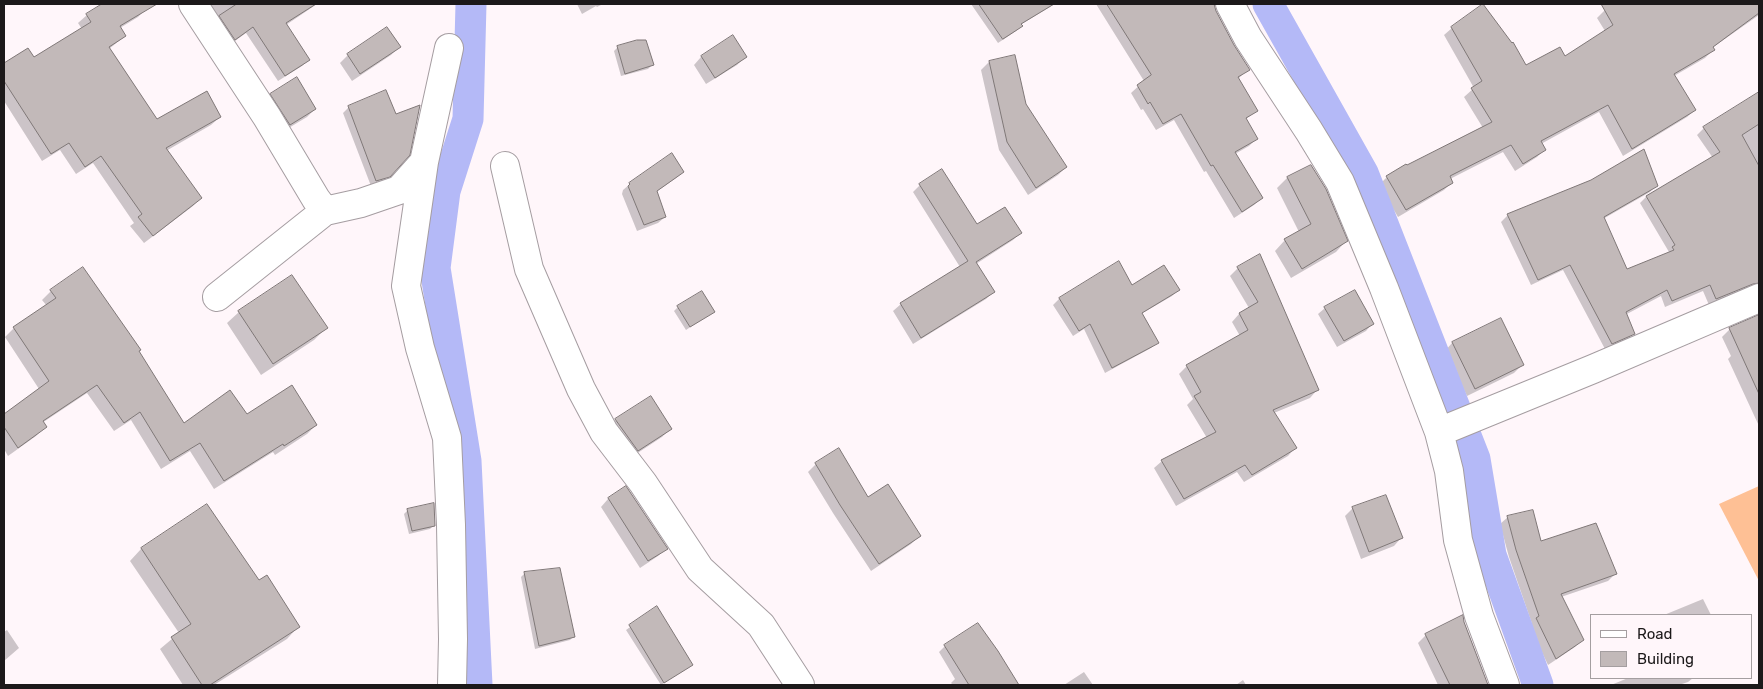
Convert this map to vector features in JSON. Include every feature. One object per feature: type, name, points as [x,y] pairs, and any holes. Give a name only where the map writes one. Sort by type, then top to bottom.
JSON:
[{"type":"street","points":[[193,4],[267,116],[325,211]]},
{"type":"street","points":[[1230,4],[1248,38],[1310,131],[1340,182],[1439,432],[1449,471],[1458,540],[1479,616],[1505,685]]},
{"type":"street","points":[[449,48],[424,162],[406,286],[420,348],[447,438],[451,525],[452,685]]},
{"type":"street","points":[[217,297],[325,211],[361,203],[399,190],[424,162]]},
{"type":"street","points":[[505,166],[529,270],[581,389],[604,432],[643,483],[700,570],[761,625],[800,685]]},
{"type":"street","points":[[1439,432],[1759,298]]},
{"type":"shaded area","points":[[1759,486],[1759,581],[1719,504]]},
{"type":"building","points":[[102,4],[157,4],[120,26],[126,36],[109,47],[157,119],[207,91],[221,117],[166,148],[202,198],[153,236],[138,217],[142,214],[101,156],[85,167],[69,143],[51,154],[4,81],[4,63],[28,48],[34,57],[91,22],[86,14]]},
{"type":"building","points":[[237,4],[316,4],[286,23],[310,60],[285,76],[253,27],[235,40],[219,16]]},
{"type":"building","points":[[979,4],[1054,4],[1021,24],[1023,26],[1003,39]]},
{"type":"building","points":[[1107,4],[1214,4],[1234,45],[1250,70],[1238,77],[1258,111],[1246,118],[1258,139],[1235,152],[1263,198],[1242,212],[1213,165],[1211,166],[1181,114],[1163,124],[1137,85],[1151,75]]},
{"type":"building","points":[[1483,4],[1513,42],[1526,65],[1560,47],[1565,56],[1613,25],[1601,4],[1759,4],[1759,13],[1713,47],[1715,50],[1674,74],[1696,110],[1632,149],[1608,105],[1541,141],[1546,150],[1523,164],[1511,145],[1450,176],[1453,183],[1406,210],[1386,176],[1406,164],[1492,122],[1471,88],[1482,81],[1451,27]]},
{"type":"building","points":[[387,27],[401,47],[360,74],[347,54]]},
{"type":"building","points":[[733,35],[747,57],[715,78],[701,56]]},
{"type":"building","points":[[637,40],[646,40],[654,65],[625,74],[617,46]]},
{"type":"building","points":[[1015,55],[1026,104],[1067,167],[1036,188],[1007,142],[989,61]]},
{"type":"building","points":[[297,77],[316,109],[290,125],[270,94]]},
{"type":"building","points":[[386,90],[396,114],[420,105],[410,155],[390,177],[376,181],[348,106]]},
{"type":"building","points":[[1759,92],[1759,124],[1742,135],[1759,166],[1759,283],[1716,299],[1710,285],[1672,301],[1667,290],[1626,312],[1635,334],[1612,344],[1570,265],[1538,280],[1507,214],[1591,180],[1644,149],[1658,186],[1604,217],[1627,269],[1674,250],[1672,247],[1675,245],[1646,196],[1720,152],[1703,127]]},
{"type":"building","points":[[672,153],[684,172],[657,191],[666,217],[644,225],[628,186],[629,183]]},
{"type":"building","points":[[1311,165],[1326,189],[1348,241],[1302,269],[1284,239],[1311,224],[1287,177]]},
{"type":"building","points":[[942,169],[977,224],[1005,207],[1022,233],[976,262],[995,292],[921,338],[900,303],[968,261],[919,184]]},
{"type":"building","points":[[1260,254],[1319,390],[1273,410],[1297,448],[1252,475],[1245,465],[1184,499],[1161,460],[1216,432],[1194,396],[1201,392],[1186,365],[1248,330],[1239,313],[1258,302],[1237,267]]},
{"type":"building","points":[[1119,261],[1132,285],[1164,265],[1180,290],[1142,313],[1159,343],[1112,368],[1090,324],[1079,331],[1059,298]]},
{"type":"building","points":[[83,267],[141,350],[139,351],[184,423],[230,390],[247,414],[292,385],[317,425],[224,481],[200,443],[170,461],[140,412],[124,423],[97,385],[43,421],[47,427],[18,448],[4,427],[4,414],[49,381],[13,327],[56,298],[50,290]]},
{"type":"building","points":[[292,275],[328,328],[273,364],[238,311]]},
{"type":"building","points":[[1355,290],[1374,324],[1344,341],[1324,307]]},
{"type":"building","points":[[702,291],[715,312],[690,327],[677,306]]},
{"type":"building","points":[[1759,315],[1759,394],[1729,328]]},
{"type":"building","points":[[1501,318],[1524,365],[1475,389],[1452,342]]},
{"type":"building","points":[[651,396],[672,429],[638,451],[615,419]]},
{"type":"building","points":[[839,448],[868,497],[888,484],[921,536],[879,564],[815,463]]},
{"type":"building","points":[[626,486],[668,549],[648,561],[608,498]]},
{"type":"building","points":[[1386,495],[1403,538],[1369,552],[1352,507]]},
{"type":"building","points":[[434,503],[435,526],[412,531],[407,509]]},
{"type":"building","points":[[207,504],[259,580],[267,575],[300,627],[210,685],[202,685],[171,637],[191,624],[141,548]]},
{"type":"building","points":[[1533,510],[1541,541],[1596,523],[1617,574],[1561,594],[1584,640],[1556,659],[1536,618],[1539,616],[1516,550],[1507,516]]},
{"type":"building","points":[[560,568],[575,637],[539,646],[524,572]]},
{"type":"building","points":[[657,606],[693,665],[664,683],[629,625]]},
{"type":"building","points":[[1463,615],[1488,685],[1450,685],[1425,634]]},
{"type":"building","points":[[978,623],[1019,685],[969,685],[944,645]]},
{"type":"waterway","points":[[471,4],[468,119],[445,191],[435,268],[466,461],[477,685]]},
{"type":"waterway","points":[[1268,4],[1363,173],[1475,459],[1491,555],[1538,685]]}]
